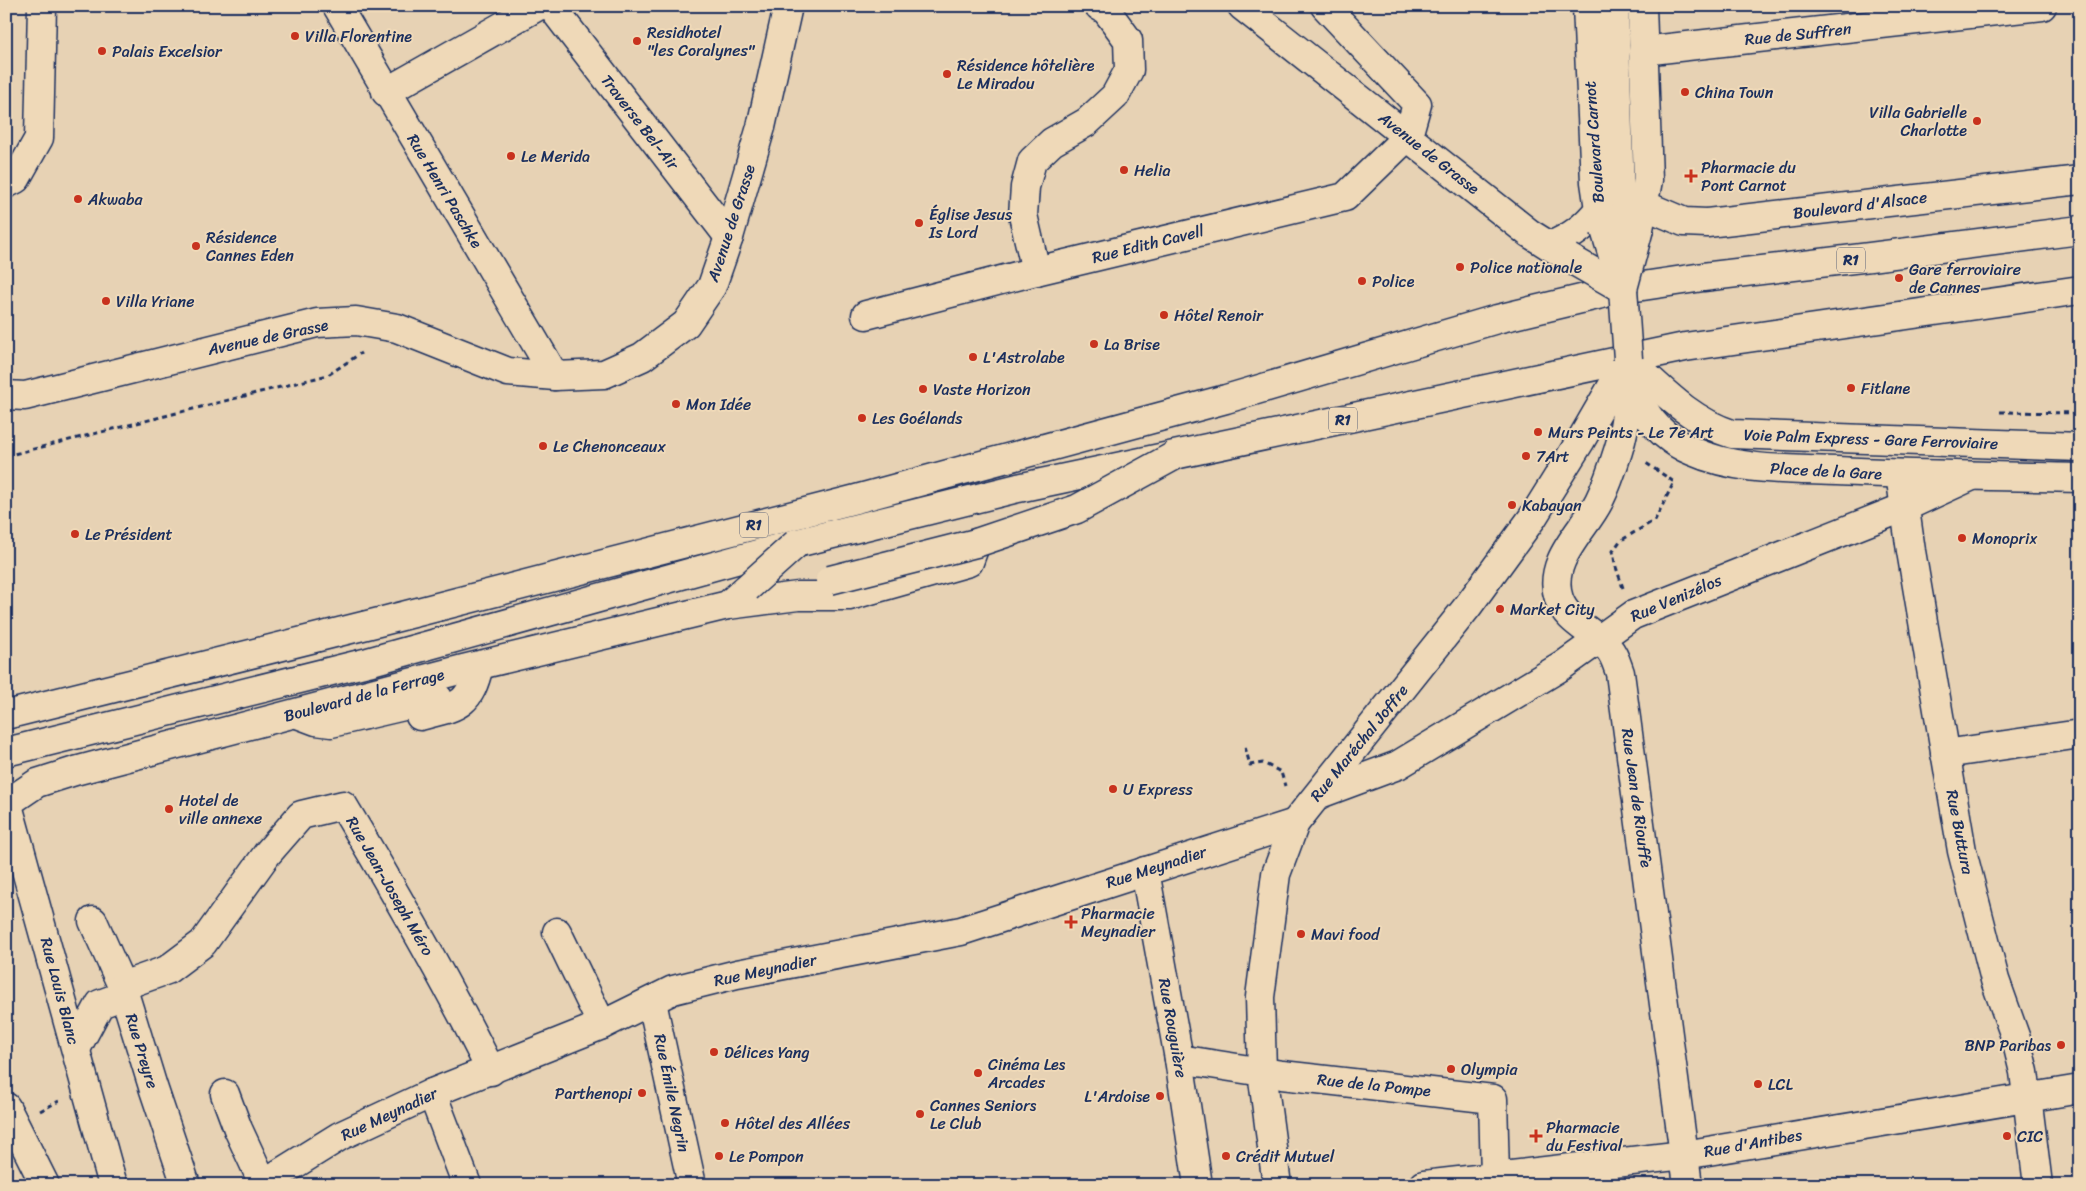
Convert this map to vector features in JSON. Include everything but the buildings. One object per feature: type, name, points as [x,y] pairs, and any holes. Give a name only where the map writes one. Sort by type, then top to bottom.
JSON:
[{"type":"main road","points":[[6,184],[16,179],[39,138],[42,6]]},
{"type":"main road","name":"Rue Henri Paschke","points":[[336,6],[555,376]]},
{"type":"main road","points":[[386,92],[538,6]]},
{"type":"main road","name":"Traverse Bel-Air","points":[[551,6],[729,237]]},
{"type":"main road","name":"Avenue de Grasse","points":[[6,395],[25,396],[317,323],[356,321],[397,328],[508,372],[555,376],[604,374],[642,357],[686,324],[712,286],[729,237],[761,127],[788,6]]},
{"type":"main road","points":[[1036,271],[1023,215],[1025,188],[1032,161],[1052,142],[1087,122],[1115,96],[1128,70],[1128,40],[1106,10],[1099,6]]},
{"type":"main road","name":"Avenue de Grasse","points":[[1242,6],[1529,233],[1623,289]]},
{"type":"main road","points":[[1325,6],[1417,104],[1408,136]]},
{"type":"main road","name":"Boulevard Carnot","points":[[1587,6],[1593,154],[1622,220],[1623,289],[1628,359]]},
{"type":"main road","name":"Boulevard Carnot","points":[[1622,220],[1648,180],[1642,6]]},
{"type":"main road","name":"Rue de Suffren","points":[[1643,51],[2042,6]]},
{"type":"main road","points":[[1560,252],[1570,237],[1586,225],[1622,220],[1614,19]]},
{"type":"main road","points":[[1614,19],[1644,94]]},
{"type":"main road","name":"Rue Edith Cavell","points":[[866,315],[1036,271],[1345,197],[1408,136]]},
{"type":"main road","name":"Boulevard d'Alsace","points":[[1622,220],[1701,224],[2080,180]]},
{"type":"main road","name":"R1","points":[[6,715],[893,489],[1226,399],[1497,320],[1623,289],[1703,276],[2080,230]]},
{"type":"main road","name":"R1","points":[[6,752],[377,659],[797,543],[1018,488],[1685,347],[2080,290]]},
{"type":"main road","name":"Place de la Gare","points":[[1628,359],[1644,409],[1653,423],[1690,451],[1712,459],[1748,466],[1900,474],[2080,478]]},
{"type":"main road","name":"Rue Maréchal Joffre","points":[[1277,1185],[1262,1072],[1260,997],[1276,874],[1295,823],[1473,598],[1533,517],[1628,359]]},
{"type":"main road","name":"Voie Palm Express - Gare Ferroviaire","points":[[1628,359],[1686,411],[1714,428],[1732,434],[2080,447]]},
{"type":"main road","name":"Rue Jean de Riouffe","points":[[1628,359],[1627,405],[1618,450],[1599,501],[1557,569],[1555,584],[1559,600],[1567,614],[1609,649],[1620,673],[1688,1185]]},
{"type":"main road","name":"Voie Palm Express - Gare Ferroviaire","points":[[1748,466],[1774,456],[1804,452],[2058,461],[2080,458]]},
{"type":"main road","points":[[830,580],[976,543],[1077,509],[1174,456]]},
{"type":"main road","name":"Rue Buttura","points":[[1900,474],[1962,851],[1994,980],[2016,1039],[2028,1097],[2038,1185]]},
{"type":"main road","name":"Rue Venizélos","points":[[1318,795],[1398,765],[1562,666],[1633,614],[1905,507],[1972,476]]},
{"type":"main road","name":"Boulevard de la Ferrage","points":[[738,597],[797,543]]},
{"type":"main road","name":"Boulevard de la Ferrage","points":[[7,802],[37,783],[294,713],[738,597],[849,596],[968,562],[976,543]]},
{"type":"main road","points":[[380,727],[448,709],[458,704],[472,691],[479,666]]},
{"type":"main road","points":[[294,713],[316,721],[331,723],[438,698]]},
{"type":"main road","points":[[1945,754],[2080,734]]},
{"type":"main road","name":"Rue Louis Blanc","points":[[7,802],[113,1185]]},
{"type":"main road","name":"Rue Jean-Joseph Méro","points":[[124,991],[167,970],[203,943],[267,854],[301,815],[343,804],[419,936],[491,1071]]},
{"type":"main road","name":"Rue Meynadier","points":[[262,1184],[340,1136],[432,1093],[602,1025],[673,990],[737,974],[961,931],[1295,823]]},
{"type":"main road","name":"Rue Rouguière","points":[[1146,871],[1179,1059],[1198,1185]]},
{"type":"main road","name":"Rue Preyre","points":[[93,920],[124,991],[153,1087],[186,1185]]},
{"type":"main road","points":[[557,932],[602,1025]]},
{"type":"main road","points":[[76,1049],[100,1004],[124,991]]},
{"type":"main road","name":"Rue Émile Negrin","points":[[652,1002],[692,1185]]},
{"type":"main road","name":"Rue de la Pompe","points":[[1179,1059],[1262,1072],[1493,1099],[1494,1176]]},
{"type":"main road","name":"Rue d'Antibes","points":[[1424,1185],[1684,1154],[2080,1089]]},
{"type":"main road","points":[[432,1093],[467,1185]]},
{"type":"main road","points":[[225,1094],[262,1184]]},
{"type":"main road","points":[[10,1116],[45,1185]]},
{"type":"path","points":[[6,456],[328,375],[372,346],[385,326]]},
{"type":"path","points":[[1994,412],[2080,413]]},
{"type":"path","points":[[1618,450],[1640,459],[1674,482],[1655,520],[1620,541],[1613,551],[1615,564],[1624,591]]},
{"type":"path","points":[[1244,747],[1250,765],[1263,763],[1281,772],[1295,823]]},
{"type":"path","points":[[10,1116],[86,1087]]},
{"type":"place","name":"Villa Florentine","points":[[295,36]]},
{"type":"place","name":"Residhotel \"les Coralynes\"","points":[[637,41]]},
{"type":"place","name":"Palais Excelsior","points":[[102,51]]},
{"type":"place","name":"Résidence hôtelière Le Miradou","points":[[947,74]]},
{"type":"place","name":"China Town","points":[[1685,92]]},
{"type":"place","name":"Villa Gabrielle Charlotte","points":[[1977,121]]},
{"type":"place","name":"Le Merida","points":[[511,156]]},
{"type":"place","name":"Helia","points":[[1124,170]]},
{"type":"place","name":"Pharmacie du Pont Carnot","points":[[1691,176]]},
{"type":"place","name":"Akwaba","points":[[78,199]]},
{"type":"place","name":"Église Jesus Is Lord","points":[[919,223]]},
{"type":"place","name":"Résidence Cannes Eden","points":[[196,246]]},
{"type":"place","name":"Police nationale","points":[[1460,267]]},
{"type":"place","name":"Gare ferroviaire de Cannes","points":[[1899,278]]},
{"type":"place","name":"Police","points":[[1362,281]]},
{"type":"place","name":"Villa Yriane","points":[[106,301]]},
{"type":"place","name":"Hôtel Renoir","points":[[1164,315]]},
{"type":"place","name":"La Brise","points":[[1094,344]]},
{"type":"place","name":"L'Astrolabe","points":[[973,357]]},
{"type":"place","name":"Fitlane","points":[[1851,388]]},
{"type":"place","name":"Vaste Horizon","points":[[923,389]]},
{"type":"place","name":"Mon Idée","points":[[676,404]]},
{"type":"place","name":"Les Goélands","points":[[862,418]]},
{"type":"place","name":"Murs Peints - Le 7e Art","points":[[1538,432]]},
{"type":"place","name":"Le Chenonceaux","points":[[543,446]]},
{"type":"place","name":"7Art","points":[[1526,456]]},
{"type":"place","name":"Kabayan","points":[[1512,505]]},
{"type":"place","name":"Le Président","points":[[75,534]]},
{"type":"place","name":"Monoprix","points":[[1962,538]]},
{"type":"place","name":"Market City","points":[[1500,609]]},
{"type":"place","name":"U Express","points":[[1113,789]]},
{"type":"place","name":"Hotel de ville annexe","points":[[169,809]]},
{"type":"place","name":"Pharmacie Meynadier","points":[[1071,922]]},
{"type":"place","name":"Mavi food","points":[[1301,934]]},
{"type":"place","name":"BNP Paribas","points":[[2061,1045]]},
{"type":"place","name":"Délices Yang","points":[[714,1052]]},
{"type":"place","name":"Olympia","points":[[1451,1069]]},
{"type":"place","name":"Cinéma Les Arcades","points":[[978,1073]]},
{"type":"place","name":"LCL","points":[[1758,1084]]},
{"type":"place","name":"Parthenopi","points":[[642,1093]]},
{"type":"place","name":"L'Ardoise","points":[[1160,1096]]},
{"type":"place","name":"Cannes Seniors Le Club","points":[[920,1114]]},
{"type":"place","name":"Hôtel des Allées","points":[[725,1123]]},
{"type":"place","name":"Pharmacie du Festival","points":[[1536,1136]]},
{"type":"place","name":"CIC","points":[[2007,1136]]},
{"type":"place","name":"Le Pompon","points":[[719,1156]]},
{"type":"place","name":"Crédit Mutuel","points":[[1226,1156]]}]
